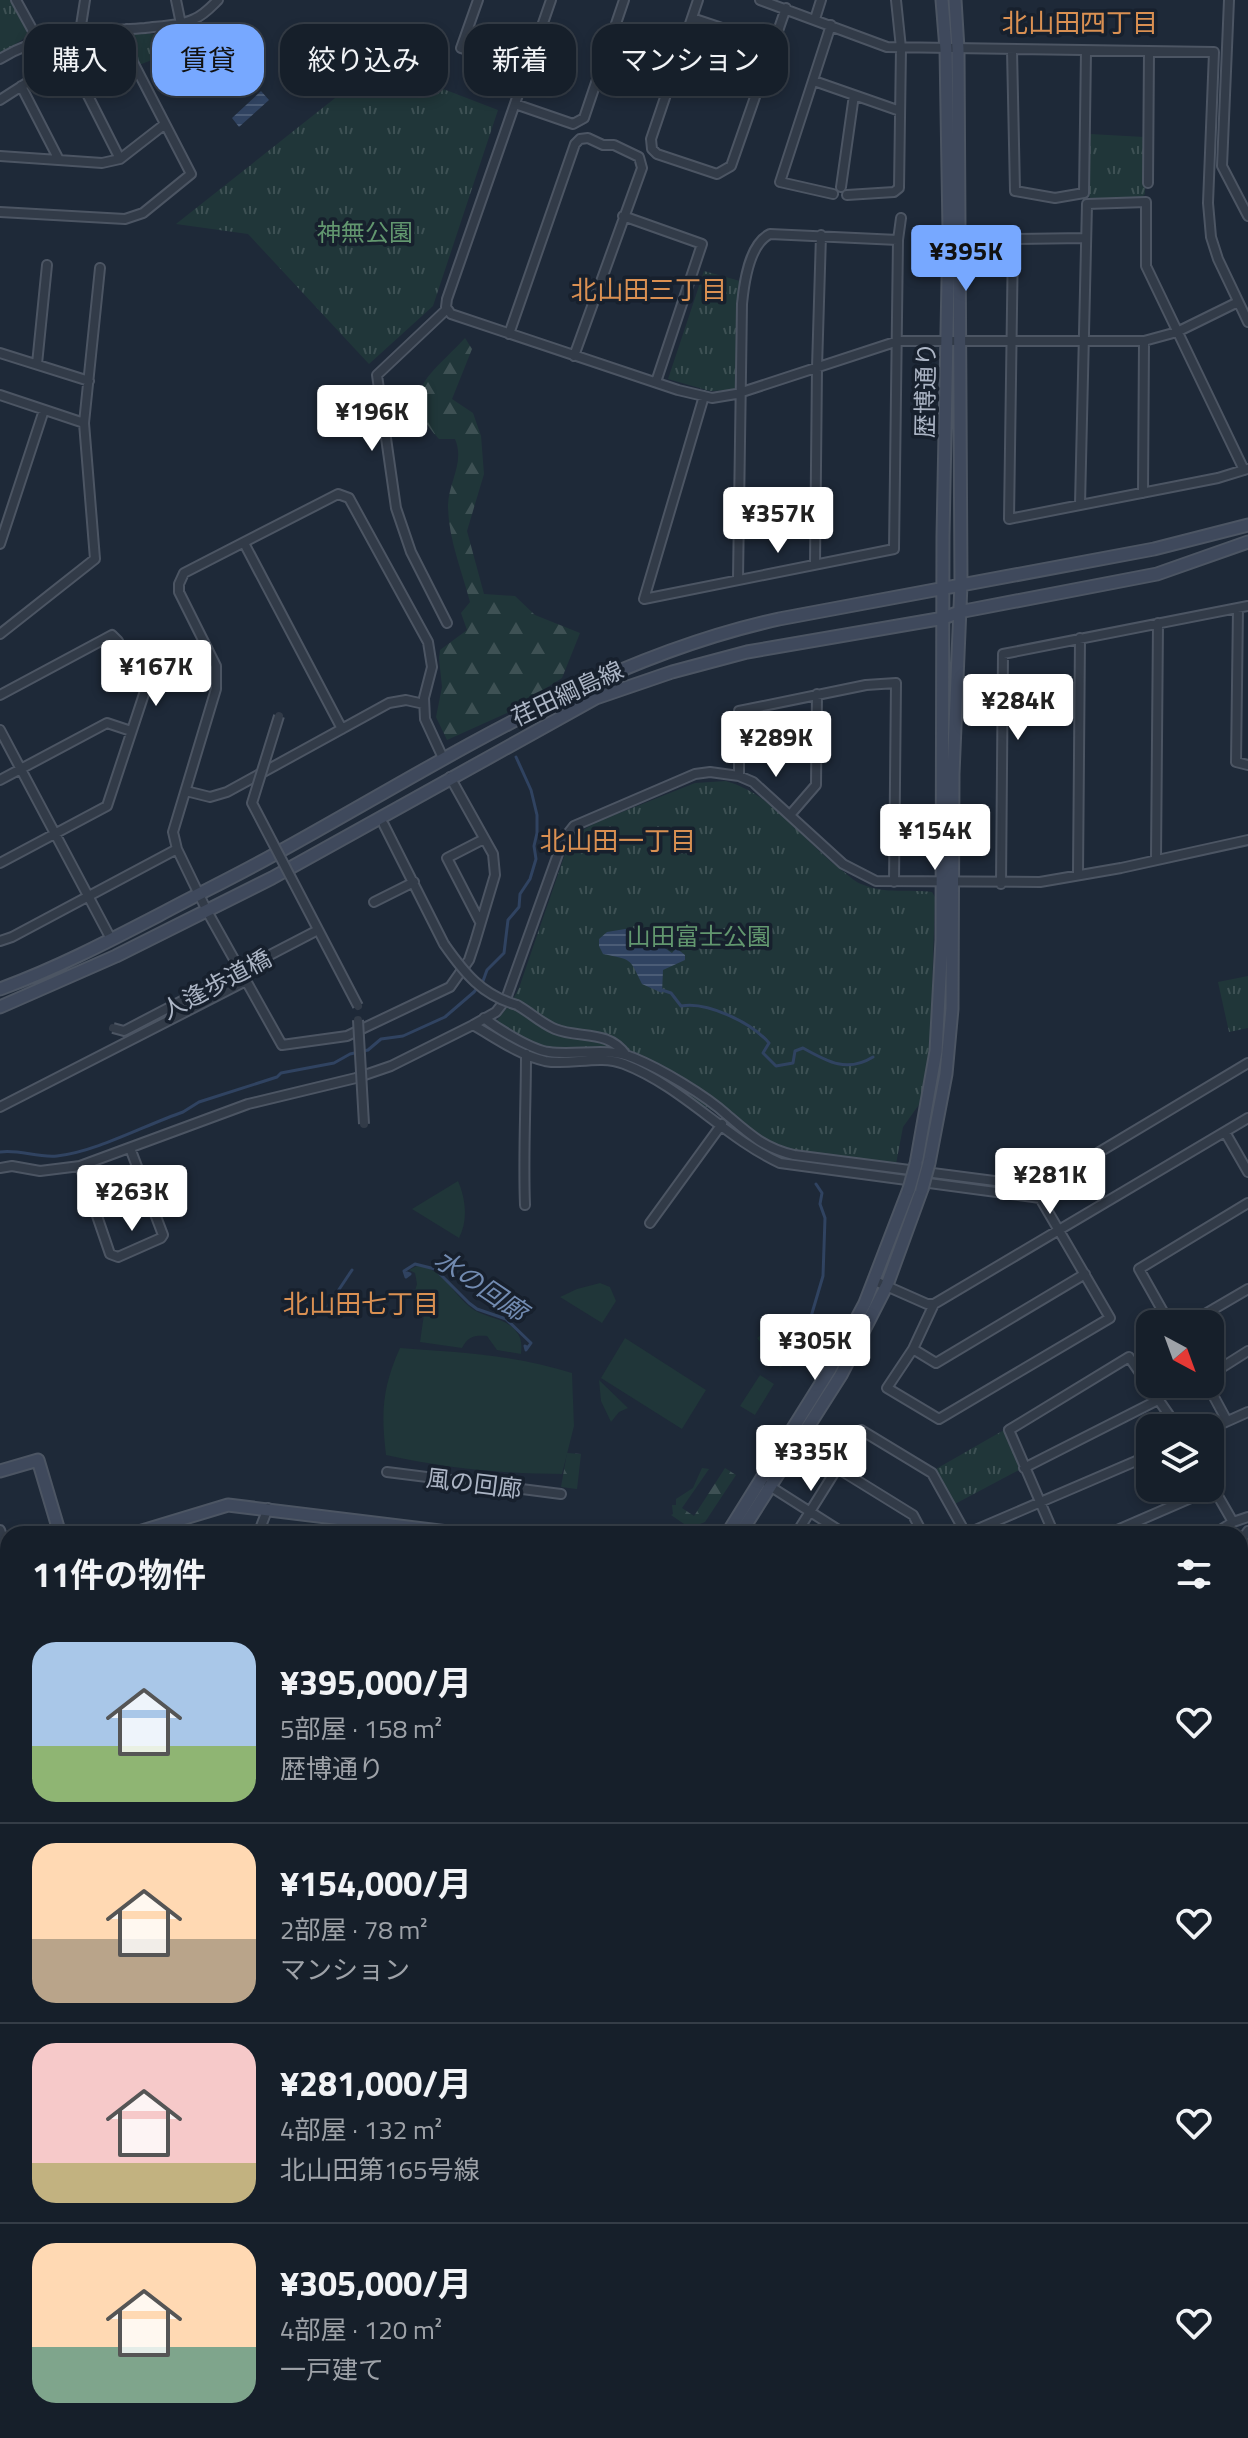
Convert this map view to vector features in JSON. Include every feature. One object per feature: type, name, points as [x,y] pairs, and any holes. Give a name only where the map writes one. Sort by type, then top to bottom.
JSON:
[{"type":"street","points":[[16,0],[29,24]]},
{"type":"street","points":[[81,24],[85,0]]},
{"type":"street","points":[[176,0],[181,24],[197,19],[218,0]]},
{"type":"street","points":[[470,24],[478,0]]},
{"type":"street","points":[[543,24],[551,0]]},
{"type":"street","points":[[515,104],[573,124],[584,118],[624,0]]},
{"type":"street","points":[[690,24],[698,0]]},
{"type":"street","points":[[760,0],[887,47],[1214,52],[1208,203],[1211,237],[1248,322]]},
{"type":"street","points":[[815,19],[821,0]]},
{"type":"street","points":[[854,95],[844,191],[894,192],[899,188],[901,48],[896,0]]},
{"type":"street","name":"歴博通り","points":[[942,0],[952,49]]},
{"type":"street","name":"歴博通り","points":[[948,883],[961,584],[954,342],[952,49],[955,0]]},
{"type":"street","points":[[1229,0],[1222,166],[1248,216]]},
{"type":"street","points":[[780,24],[786,8]]},
{"type":"street","points":[[692,18],[710,24]]},
{"type":"street","points":[[831,25],[780,182],[833,194]]},
{"type":"street","points":[[0,59],[24,45]]},
{"type":"street","points":[[1012,50],[1015,191],[1055,198],[1084,193],[1086,51]]},
{"type":"street","points":[[1148,183],[1149,51]]},
{"type":"street","points":[[0,212],[125,219],[143,213],[191,174],[136,68]]},
{"type":"street","points":[[814,81],[900,111]]},
{"type":"street","points":[[0,100],[24,84]]},
{"type":"street","points":[[21,86],[58,158]]},
{"type":"street","points":[[88,96],[120,159]]},
{"type":"street","points":[[518,96],[447,299],[447,309],[451,314],[509,334],[704,396],[740,394],[898,341],[1144,341],[1177,332],[1238,302]]},
{"type":"street","points":[[666,96],[651,139],[652,149],[657,154],[717,174],[731,166],[755,96]]},
{"type":"street","points":[[0,156],[102,163],[120,159],[165,124]]},
{"type":"street","points":[[509,334],[575,144],[580,139],[588,138],[603,145],[614,145],[639,157],[642,168],[574,356]]},
{"type":"street","points":[[1080,505],[1087,204],[1146,202],[1146,266],[1246,469],[1143,493],[1009,519],[1013,239],[1085,238]]},
{"type":"street","points":[[623,216],[702,244],[656,382]]},
{"type":"street","points":[[704,396],[644,599],[894,549],[898,240],[901,218]]},
{"type":"street","points":[[738,579],[744,283],[758,245],[770,234],[898,240]]},
{"type":"street","points":[[815,564],[821,235]]},
{"type":"street","points":[[37,364],[47,265]]},
{"type":"street","points":[[0,634],[95,559],[84,423],[100,268]]},
{"type":"street","points":[[447,309],[377,375],[396,508],[411,552],[447,623]]},
{"type":"street","points":[[1143,493],[1144,341]]},
{"type":"street","name":"歴博通り","points":[[948,883],[944,588],[954,342]]},
{"type":"street","points":[[0,353],[89,381]]},
{"type":"street","points":[[0,395],[84,423]]},
{"type":"street","points":[[0,544],[44,410]]},
{"type":"street","points":[[443,758],[425,719],[424,704],[432,667],[428,642],[349,498],[338,494],[184,573],[179,584],[183,601],[216,666],[216,689],[173,832],[177,849],[207,911],[282,1045],[347,1036],[450,987],[469,960],[495,875],[493,854],[450,777]]},
{"type":"street","points":[[961,584],[1154,549],[1248,525]]},
{"type":"street","name":"荏田綱島線","points":[[0,1007],[116,956],[272,878],[596,698],[672,672],[747,652],[944,618],[959,612],[1157,574],[1248,542]]},
{"type":"street","points":[[244,543],[342,729]]},
{"type":"street","name":"荏田綱島線","points":[[0,989],[111,939],[277,853],[443,758],[583,686],[644,660],[739,627],[961,584]]},
{"type":"street","points":[[1001,884],[1003,654],[1248,606]]},
{"type":"street","points":[[1238,608],[1236,762],[1248,765]]},
{"type":"street","points":[[1156,859],[1158,623]]},
{"type":"street","points":[[0,695],[112,635],[145,691],[107,806],[0,863]]},
{"type":"street","points":[[1078,874],[1080,638]]},
{"type":"street","points":[[739,776],[739,711],[866,685],[896,683],[894,882]]},
{"type":"street","points":[[790,815],[816,785],[817,694]]},
{"type":"street","points":[[186,791],[210,797],[227,792],[389,703],[406,700],[424,704]]},
{"type":"street","points":[[279,716],[252,803],[358,1006],[364,1124]]},
{"type":"street","points":[[0,780],[107,723],[131,731]]},
{"type":"street","points":[[0,730],[111,939]]},
{"type":"street","points":[[0,1168],[12,1166],[40,1171],[80,1166],[248,1104],[352,1079],[391,1066],[496,1012],[506,999],[563,840],[574,826],[695,774],[710,772],[739,776],[765,790],[843,864],[876,881],[1040,882],[1248,840]]},
{"type":"street","points":[[384,825],[444,944],[465,974],[483,991],[496,999],[517,1005],[536,1020],[553,1028],[595,1035],[610,1041],[626,1055]]},
{"type":"street","points":[[480,922],[447,858],[484,839]]},
{"type":"street","points":[[0,941],[177,849]]},
{"type":"street","points":[[374,902],[414,882]]},
{"type":"street","points":[[733,1526],[841,1375],[922,1189],[946,1074],[952,1009],[948,883]]},
{"type":"street","points":[[881,1283],[909,1189],[936,1051],[948,883]]},
{"type":"street","name":"人逢歩道橋","points":[[113,1028],[124,1031],[328,925]]},
{"type":"street","points":[[0,1107],[246,981]]},
{"type":"street","points":[[484,1018],[536,1048],[549,1052],[614,1052],[654,1067],[705,1098],[750,1136],[772,1149],[794,1155],[914,1166],[1041,1187],[1248,1063]]},
{"type":"street","points":[[473,1025],[526,1054],[547,1061],[622,1063],[670,1088],[761,1154],[780,1163],[1040,1198],[1110,1318],[939,1419],[887,1388],[913,1349],[934,1304]]},
{"type":"street","points":[[525,1205],[526,1054]]},
{"type":"street","points":[[881,1283],[927,1304],[934,1304],[1248,1118]]},
{"type":"street","points":[[650,1223],[722,1124]]},
{"type":"street","points":[[1225,1132],[1248,1172]]},
{"type":"street","points":[[80,1166],[110,1254],[118,1257],[163,1235],[130,1148]]},
{"type":"street","points":[[1162,1310],[1139,1269],[1248,1203]]},
{"type":"street","points":[[913,1349],[936,1363],[1085,1274]]},
{"type":"street","points":[[1212,1310],[1248,1289]]},
{"type":"street","points":[[1224,1366],[1248,1351]]},
{"type":"street","points":[[1050,1526],[1009,1430],[1129,1357],[1169,1414]]},
{"type":"street","points":[[1215,1398],[1227,1421]]},
{"type":"street","points":[[1024,1468],[1160,1399]]},
{"type":"street","points":[[1224,1422],[1248,1412]]},
{"type":"street","points":[[801,1526],[861,1430],[932,1473],[962,1526]]},
{"type":"street","points":[[0,1471],[38,1460],[58,1526]]},
{"type":"street","points":[[984,1526],[1136,1461]]},
{"type":"street","points":[[837,1468],[913,1515],[919,1526]]},
{"type":"street","name":"風の回廊","points":[[387,1472],[561,1494]]},
{"type":"street","points":[[765,1483],[832,1526]]},
{"type":"street","points":[[744,1526],[765,1483]]},
{"type":"street","points":[[1125,1526],[1176,1502]]},
{"type":"street","points":[[1222,1502],[1233,1522]]},
{"type":"street","points":[[161,1526],[228,1505],[386,1526]]},
{"type":"street","points":[[261,1526],[268,1508]]},
{"type":"street","points":[[1227,1526],[1248,1517]]},
{"type":"green space","points":[[0,0],[11,0],[25,24],[24,39],[0,54]]},
{"type":"green space","points":[[136,34],[152,34],[152,60],[139,65]]},
{"type":"green space","name":"神無公園","points":[[448,91],[498,110],[433,306],[369,364],[248,234],[176,224],[338,96],[448,96]]},
{"type":"green space","points":[[1090,134],[1144,137],[1145,194],[1141,198],[1092,200],[1087,194]]},
{"type":"green space","points":[[704,271],[740,281],[737,390],[710,391],[668,379]]},
{"type":"green space","points":[[465,338],[472,349],[452,399],[473,413],[481,436],[484,474],[467,531],[484,594],[515,596],[535,615],[580,633],[562,678],[507,713],[447,740],[436,717],[442,687],[440,650],[467,630],[461,613],[470,602],[453,542],[448,505],[458,447],[455,439],[439,439],[426,423],[419,397],[430,374]]},
{"type":"green space","name":"山田富士公園","points":[[726,781],[774,808],[858,883],[880,889],[932,892],[935,897],[930,1055],[923,1099],[903,1127],[895,1169],[781,1158],[754,1146],[715,1112],[630,1062],[586,1056],[550,1056],[526,1049],[490,1029],[519,988],[565,854],[578,833],[597,822],[695,783]]},
{"type":"green space","points":[[1248,976],[1248,1028],[1229,1032],[1218,982]]},
{"type":"green space","points":[[458,1181],[465,1210],[459,1238],[412,1209]]},
{"type":"green space","points":[[417,1266],[434,1271],[475,1311],[510,1326],[520,1338],[521,1354],[497,1350],[487,1336],[472,1337],[462,1348],[420,1342],[426,1300],[408,1297],[408,1294],[414,1294],[417,1284],[415,1273],[409,1270]]},
{"type":"green space","points":[[600,1283],[610,1287],[616,1301],[602,1323],[560,1297],[577,1289]]},
{"type":"green space","points":[[772,1326],[795,1357],[780,1368],[757,1338]]},
{"type":"green space","points":[[625,1338],[706,1390],[682,1429],[601,1378]]},
{"type":"green space","points":[[400,1348],[508,1358],[572,1373],[574,1426],[562,1474],[474,1469],[386,1455],[384,1401]]},
{"type":"green space","points":[[760,1375],[774,1384],[755,1415],[740,1406]]},
{"type":"green space","points":[[599,1380],[628,1408],[619,1412],[611,1422],[601,1401]]},
{"type":"green space","points":[[1004,1430],[1021,1469],[953,1505],[936,1469]]},
{"type":"green space","points":[[567,1453],[581,1454],[577,1489],[561,1487]]},
{"type":"green space","points":[[702,1468],[709,1469],[682,1508],[694,1516],[725,1468],[736,1475],[705,1522],[687,1526],[671,1515],[672,1505],[676,1505],[676,1499],[693,1488]]},
{"type":"water","points":[[264,94],[269,100],[239,127],[232,118],[256,96]]},
{"type":"water","points":[[625,929],[653,932],[653,940],[672,953],[676,948],[685,955],[685,960],[663,970],[662,993],[642,984],[628,961],[603,954],[599,939],[607,932]]},
{"type":"waterway","points":[[0,1152],[57,1156],[88,1149],[183,1112],[199,1102],[277,1077],[281,1073],[334,1063],[350,1054],[368,1050],[381,1039],[403,1036],[445,1017],[474,992],[487,970],[504,953],[508,920],[519,907],[520,894],[530,879],[536,859],[537,815],[531,790],[516,757]]},
{"type":"waterway","points":[[662,990],[671,993],[681,1006],[716,1010],[752,1028],[769,1043],[763,1053],[776,1066],[793,1063],[795,1051],[803,1048],[838,1064],[855,1064],[873,1057]]},
{"type":"waterway","points":[[810,1320],[823,1276],[825,1218],[820,1204],[822,1193],[816,1184]]},
{"type":"waterway","name":"水の回廊","points":[[407,1273],[410,1274],[406,1277],[404,1271],[415,1264],[435,1269],[477,1309],[506,1319],[531,1343],[526,1350],[527,1347]]},
{"type":"waterway","points":[[326,1309],[352,1270]]},
{"type":"district","name":"北山田四丁目","points":[[1080,22]]},
{"type":"district","name":"北山田三丁目","points":[[649,289]]},
{"type":"district","name":"北山田一丁目","points":[[618,840]]},
{"type":"district","name":"北山田七丁目","points":[[361,1303]]}]
